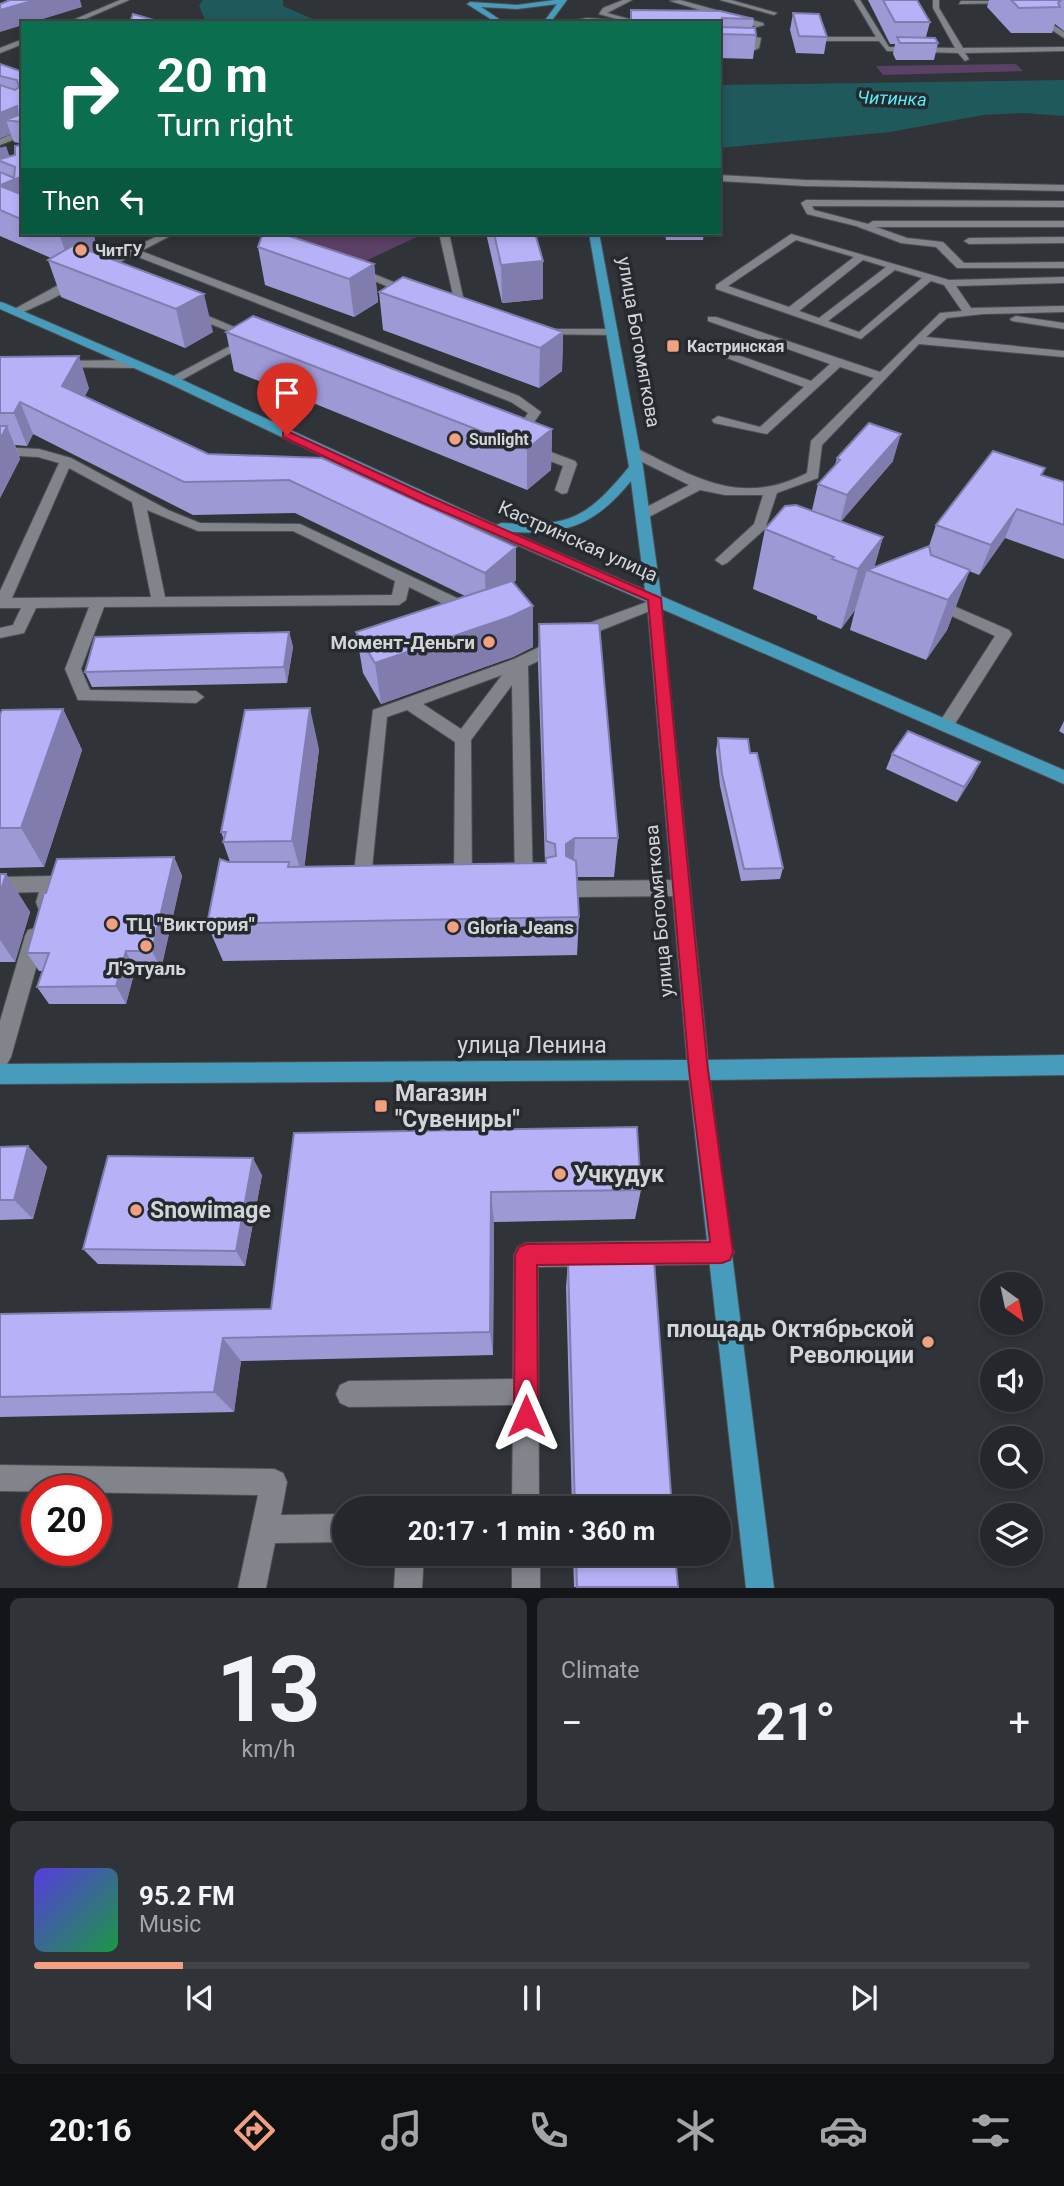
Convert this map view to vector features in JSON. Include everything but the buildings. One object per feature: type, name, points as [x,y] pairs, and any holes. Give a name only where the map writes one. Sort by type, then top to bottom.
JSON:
[{"type":"main road","points":[[466,2],[517,7],[565,0]]},
{"type":"main road","points":[[547,21],[565,0]]},
{"type":"main road","points":[[466,2],[499,21]]},
{"type":"main road","name":"улица Богомягкова","points":[[594,235],[636,467],[654,601],[698,1070],[722,1252],[760,1587]]},
{"type":"main road","name":"Кастринская улица","points":[[0,305],[172,380],[426,500],[1064,777]]},
{"type":"main road","points":[[489,526],[533,529],[556,528],[574,523],[598,511],[636,467]]},
{"type":"main road","name":"улица Ленина","points":[[0,1074],[1064,1065]]},
{"type":"street","points":[[74,21],[126,0]]},
{"type":"street","points":[[629,0],[605,9],[603,14],[633,21]]},
{"type":"street","points":[[677,0],[673,1],[760,24]]},
{"type":"street","points":[[723,0],[774,13]]},
{"type":"street","points":[[778,0],[792,4]]},
{"type":"street","points":[[857,0],[887,48],[1064,50]]},
{"type":"street","points":[[936,0],[936,8],[965,59]]},
{"type":"street","points":[[961,3],[1018,3]]},
{"type":"street","points":[[579,21],[598,21]]},
{"type":"street","points":[[1055,28],[1064,36]]},
{"type":"street","points":[[721,32],[737,33],[758,40],[755,48],[721,47]]},
{"type":"street","points":[[0,37],[18,43]]},
{"type":"street","points":[[827,39],[880,39]]},
{"type":"street","points":[[0,51],[18,43]]},
{"type":"street","points":[[0,143],[21,134]]},
{"type":"street","points":[[0,143],[11,148]]},
{"type":"street","points":[[721,178],[805,183],[1064,188]]},
{"type":"street","points":[[1064,204],[806,203],[810,212],[859,224],[905,241],[939,244],[961,266],[1064,265]]},
{"type":"street","points":[[859,224],[1064,223]]},
{"type":"street","points":[[15,312],[46,299],[90,272],[167,235]]},
{"type":"street","points":[[444,235],[463,313]]},
{"type":"street","points":[[930,277],[860,336],[720,287],[795,236],[862,256],[930,277],[948,283],[1064,280]]},
{"type":"street","points":[[969,241],[1064,240]]},
{"type":"street","points":[[131,251],[457,382],[515,399],[535,412],[526,425],[498,435],[570,464],[562,490]]},
{"type":"street","points":[[790,312],[862,256]]},
{"type":"street","points":[[344,266],[427,299]]},
{"type":"street","points":[[820,322],[894,266]]},
{"type":"street","points":[[90,272],[102,277]]},
{"type":"street","points":[[948,283],[968,312],[1064,326]]},
{"type":"street","points":[[178,307],[267,343]]},
{"type":"street","points":[[451,308],[476,316]]},
{"type":"street","points":[[633,452],[699,485],[736,492],[799,484],[813,475],[816,443],[916,340],[944,315],[1064,309]]},
{"type":"street","points":[[712,319],[882,377]]},
{"type":"street","points":[[529,330],[542,333],[612,332]]},
{"type":"street","points":[[916,340],[1064,354]]},
{"type":"street","points":[[172,380],[232,349]]},
{"type":"street","points":[[731,356],[813,386]]},
{"type":"street","points":[[718,420],[763,431],[838,363]]},
{"type":"street","points":[[40,366],[134,364]]},
{"type":"street","points":[[0,451],[39,453],[66,461],[198,527],[295,527],[474,612]]},
{"type":"street","points":[[66,461],[1,603],[399,600],[403,578]]},
{"type":"street","points":[[642,515],[699,485]]},
{"type":"street","points":[[722,560],[766,529],[772,489]]},
{"type":"street","points":[[138,499],[159,602]]},
{"type":"street","points":[[918,596],[1004,634],[944,726]]},
{"type":"street","points":[[361,890],[379,714],[520,663],[654,601]]},
{"type":"street","points":[[98,602],[74,669],[84,696],[196,697]]},
{"type":"street","points":[[0,633],[19,629],[31,603]]},
{"type":"street","points":[[463,890],[463,739],[520,663]]},
{"type":"street","points":[[520,663],[518,889],[545,889]]},
{"type":"street","points":[[409,703],[463,739]]},
{"type":"street","points":[[0,885],[51,884],[0,1057]]},
{"type":"street","points":[[574,889],[681,888]]},
{"type":"street","points":[[526,1496],[526,1255],[722,1252]]},
{"type":"street","points":[[349,1394],[526,1392]]},
{"type":"street","points":[[0,1478],[274,1482],[252,1587]]},
{"type":"street","points":[[263,1529],[332,1528]]},
{"type":"street","points":[[408,1587],[409,1566]]},
{"type":"street","points":[[526,1566],[526,1587]]},
{"type":"shaded area","points":[[1016,64],[1023,71],[883,75],[876,66]]},
{"type":"shaded area","points":[[268,235],[421,235],[357,265]]},
{"type":"water","points":[[203,0],[283,0],[283,6],[317,21],[205,21],[199,5]]},
{"type":"water","name":"Читинка","points":[[1064,80],[1064,116],[1024,113],[983,115],[890,132],[721,148],[721,85]]},
{"type":"place","name":"ЧитГУ","points":[[81,250]]},
{"type":"place","name":"Кастринская","points":[[673,346]]},
{"type":"place","name":"Sunlight","points":[[455,439]]},
{"type":"place","name":"Момент-Деньги","points":[[489,642]]},
{"type":"place","name":"ТЦ \"Виктория\"","points":[[112,924]]},
{"type":"place","name":"Gloria Jeans","points":[[453,927]]},
{"type":"place","name":"Л'Этуаль","points":[[146,946]]},
{"type":"place","name":"Магазин \"Сувениры\"","points":[[381,1106]]},
{"type":"place","name":"Учкудук","points":[[560,1174]]},
{"type":"place","name":"Snowimage","points":[[136,1210]]},
{"type":"place","name":"площадь Октябрьской Революции","points":[[928,1342]]},
{"type":"route","points":[[287,435],[426,500],[654,598],[698,1070],[722,1252],[526,1255],[526,1416]]}]
